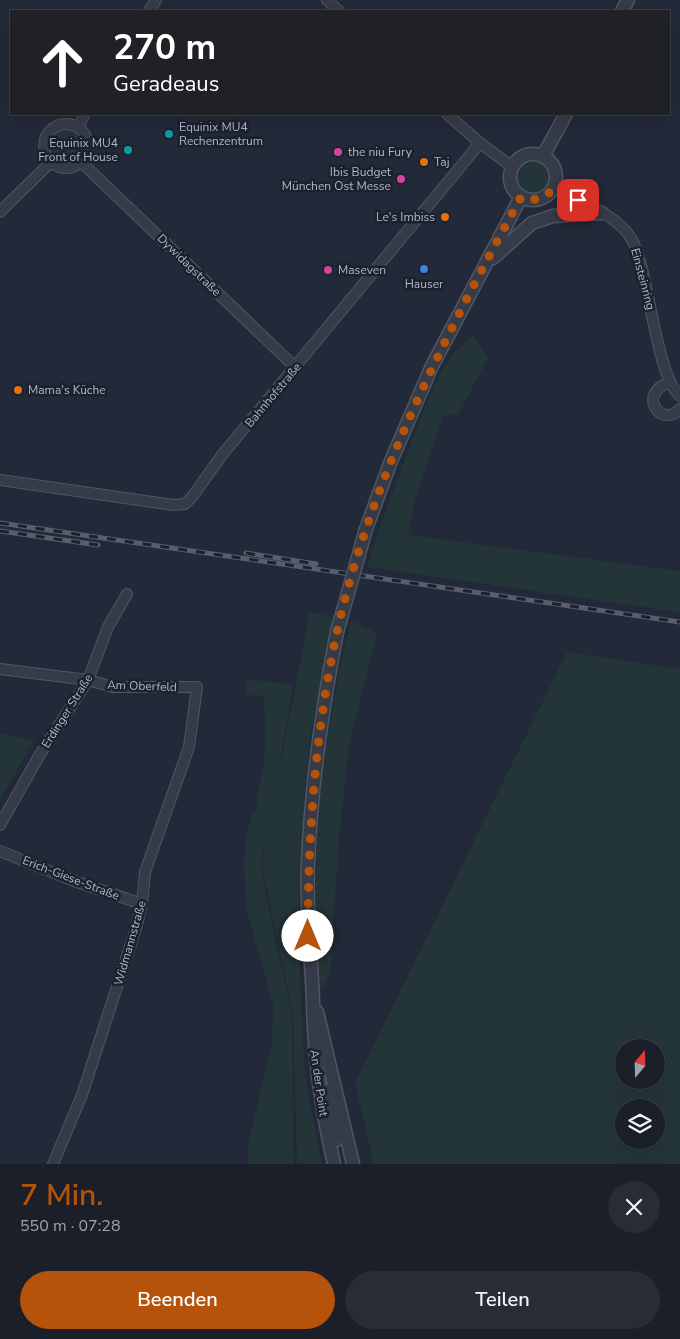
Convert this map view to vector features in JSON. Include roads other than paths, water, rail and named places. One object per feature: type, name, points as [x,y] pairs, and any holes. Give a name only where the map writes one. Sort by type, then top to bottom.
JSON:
[{"type":"street","points":[[328,0],[338,10]]},
{"type":"street","points":[[78,127],[85,115]]},
{"type":"street","points":[[448,115],[480,143],[511,166]]},
{"type":"street","points":[[544,156],[565,115]]},
{"type":"street","points":[[62,124],[78,127],[86,136],[88,147],[81,162],[69,168],[56,166],[51,162],[44,148],[48,132],[62,124]]},
{"type":"street","name":"Bahnhofstraße","points":[[0,480],[173,505],[185,504],[222,455],[296,368],[480,143]]},
{"type":"street","points":[[525,154],[544,156],[555,169],[554,187],[540,199],[527,200],[521,197],[510,184],[511,166],[525,154]]},
{"type":"street","points":[[0,212],[51,162]]},
{"type":"street","name":"Dywidagstraße","points":[[81,162],[296,368]]},
{"type":"street","name":"Einsteinring","points":[[554,187],[619,224],[632,240],[670,382],[680,396]]},
{"type":"street","name":"An der Point","points":[[334,1164],[316,1072],[308,936],[308,865],[320,727],[337,632],[366,529],[391,461],[432,366],[521,197]]},
{"type":"street","points":[[485,265],[532,223],[553,216],[602,213]]},
{"type":"street","points":[[670,382],[657,390],[653,397],[654,405],[658,411],[665,415],[673,414],[680,409]]},
{"type":"street","name":"Erdinger Straße","points":[[0,824],[39,756],[88,680],[108,627],[127,594]]},
{"type":"street","name":"Am Oberfeld","points":[[0,669],[88,680],[113,687],[197,688]]},
{"type":"street","name":"Widmannstraße","points":[[53,1164],[82,1095],[142,904],[146,872],[189,747],[197,688]]},
{"type":"street","name":"Erich-Giese-Straße","points":[[0,851],[74,881],[142,904]]},
{"type":"street","name":"An der Point","points":[[313,1000],[353,1164]]},
{"type":"street","name":"An der Point","points":[[325,1047],[336,1139],[342,1164]]},
{"type":"railway","points":[[0,523],[680,622]]},
{"type":"railway","points":[[0,531],[98,545]]},
{"type":"railway","points":[[246,553],[316,564]]},
{"type":"place","name":"Equinix MU4 Rechenzentrum","points":[[169,134]]},
{"type":"place","name":"Equinix MU4 Front of House","points":[[128,150]]},
{"type":"place","name":"the niu Fury","points":[[338,152]]},
{"type":"place","name":"Taj","points":[[424,162]]},
{"type":"place","name":"Ibis Budget München Ost Messe","points":[[401,179]]},
{"type":"place","name":"Le's Imbiss","points":[[445,217]]},
{"type":"place","name":"Hauser","points":[[424,269]]},
{"type":"place","name":"Maseven","points":[[328,270]]},
{"type":"place","name":"Mama's Küche","points":[[18,390]]}]
